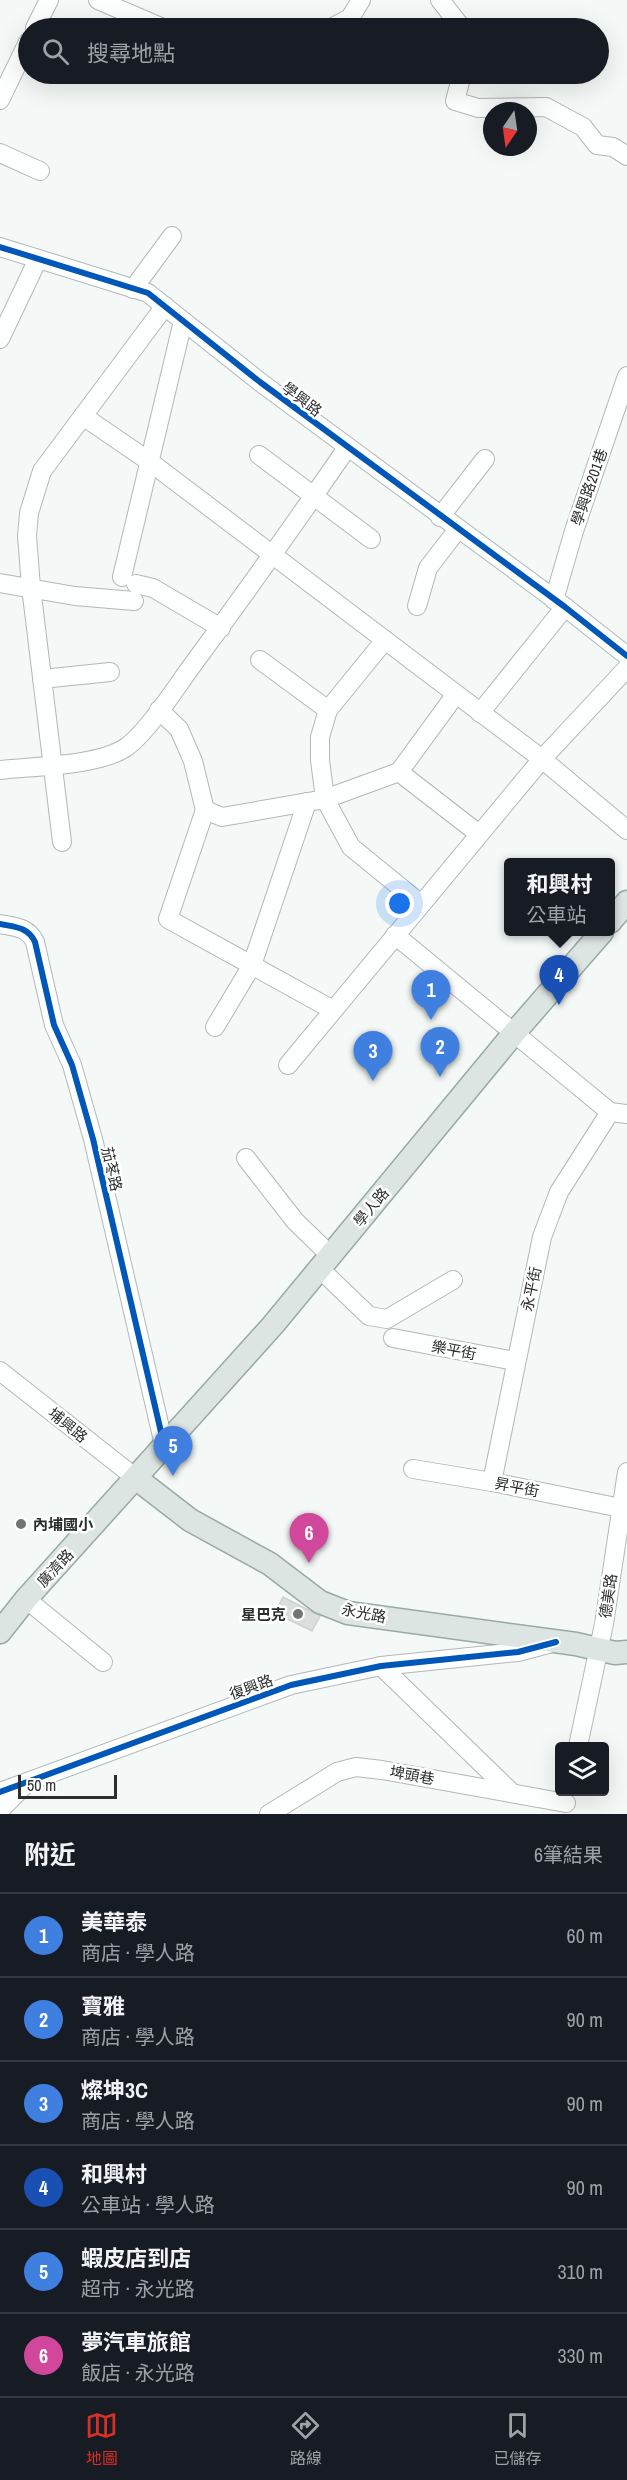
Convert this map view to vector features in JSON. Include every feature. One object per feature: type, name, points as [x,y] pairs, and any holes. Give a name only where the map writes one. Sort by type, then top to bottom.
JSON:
[{"type":"main road","points":[[615,916],[627,902]]},
{"type":"main road","name":"學人路","points":[[137,1479],[164,1445],[175,1436],[273,1325],[515,1032],[599,936]]},
{"type":"main road","name":"廣濟路","points":[[0,1632],[26,1599],[137,1479]]},
{"type":"main road","name":"永光路","points":[[137,1479],[190,1520],[270,1564],[320,1602],[329,1606],[348,1612],[556,1642]]},
{"type":"main road","name":"復興路","points":[[556,1642],[615,1653],[627,1652]]},
{"type":"street","points":[[40,18],[49,0]]},
{"type":"street","points":[[98,0],[140,18]]},
{"type":"street","points":[[351,18],[361,0]]},
{"type":"street","points":[[440,0],[454,18]]},
{"type":"street","points":[[0,100],[18,63]]},
{"type":"street","points":[[459,84],[455,101],[478,108],[546,107],[583,127],[597,145],[613,147],[627,156]]},
{"type":"street","points":[[0,153],[40,171]]},
{"type":"street","points":[[133,289],[172,236]]},
{"type":"street","name":"學興路","points":[[0,247],[148,293],[347,448],[559,603],[627,656]]},
{"type":"street","points":[[0,339],[38,259]]},
{"type":"street","points":[[62,842],[31,587],[27,536],[33,493],[42,471],[165,306]]},
{"type":"street","points":[[130,587],[150,462],[183,321]]},
{"type":"street","name":"學興路201巷","points":[[559,603],[574,531],[627,376]]},
{"type":"street","points":[[83,416],[150,462],[542,759],[627,830]]},
{"type":"street","points":[[0,770],[101,759],[126,748],[159,710],[220,628],[347,448]]},
{"type":"street","points":[[259,455],[371,539]]},
{"type":"street","points":[[440,517],[485,459]]},
{"type":"street","points":[[417,606],[428,568],[458,530]]},
{"type":"street","points":[[0,583],[75,596],[130,587],[153,588],[220,628]]},
{"type":"street","points":[[480,713],[559,603]]},
{"type":"street","points":[[385,640],[328,710],[320,737],[320,760],[326,799],[351,847],[421,904]]},
{"type":"street","points":[[260,660],[328,710]]},
{"type":"street","points":[[288,1065],[542,759],[627,668]]},
{"type":"street","points":[[42,679],[110,672]]},
{"type":"street","points":[[205,810],[222,817],[326,799],[399,772],[456,694]]},
{"type":"street","points":[[159,710],[179,729],[193,761],[205,810],[168,919],[333,1010]]},
{"type":"street","points":[[399,772],[479,834]]},
{"type":"street","points":[[215,1027],[252,965],[307,802]]},
{"type":"street","name":"茄苳路","points":[[0,924],[22,928],[31,934],[34,942],[54,1025],[72,1065],[93,1139],[164,1445]]},
{"type":"street","points":[[395,935],[619,1113]]},
{"type":"street","name":"永平街","points":[[492,1482],[542,1237],[559,1192],[619,1113]]},
{"type":"street","points":[[246,1158],[369,1316],[387,1318],[453,1280]]},
{"type":"street","name":"樂平街","points":[[393,1338],[515,1361]]},
{"type":"street","name":"埔興路","points":[[0,1371],[137,1479]]},
{"type":"street","name":"昇平街","points":[[413,1469],[621,1508]]},
{"type":"street","name":"德美路","points":[[579,1742],[599,1650],[627,1472]]},
{"type":"street","points":[[26,1599],[103,1662]]},
{"type":"street","name":"復興路","points":[[0,1792],[291,1685],[381,1666],[518,1652],[556,1642]]},
{"type":"street","points":[[381,1666],[511,1792]]},
{"type":"street","name":"埤頭巷","points":[[269,1814],[337,1772],[356,1767],[566,1803]]},
{"type":"street","points":[[0,1810],[27,1782]]},
{"type":"building","name":"星巴克","points":[[283,1597],[320,1616],[312,1631],[275,1613]]},
{"type":"cycle path","points":[[0,247],[148,293],[260,382],[565,607],[627,656]]},
{"type":"cycle path","points":[[0,924],[16,927],[29,933],[35,942],[54,1025],[72,1065],[93,1139],[164,1445]]},
{"type":"cycle path","points":[[0,1792],[291,1685],[381,1666],[518,1652],[556,1642]]},
{"type":"place","name":"和興村","points":[[559,1005]]},
{"type":"place","name":"美華泰","points":[[431,1020]]},
{"type":"place","name":"寶雅","points":[[440,1077]]},
{"type":"place","name":"燦坤3C","points":[[373,1081]]},
{"type":"place","name":"蝦皮店到店","points":[[173,1476]]},
{"type":"place","name":"內埔國小","points":[[21,1524]]},
{"type":"place","name":"夢汽車旅館","points":[[309,1563]]},
{"type":"place","name":"星巴克","points":[[298,1614]]}]
